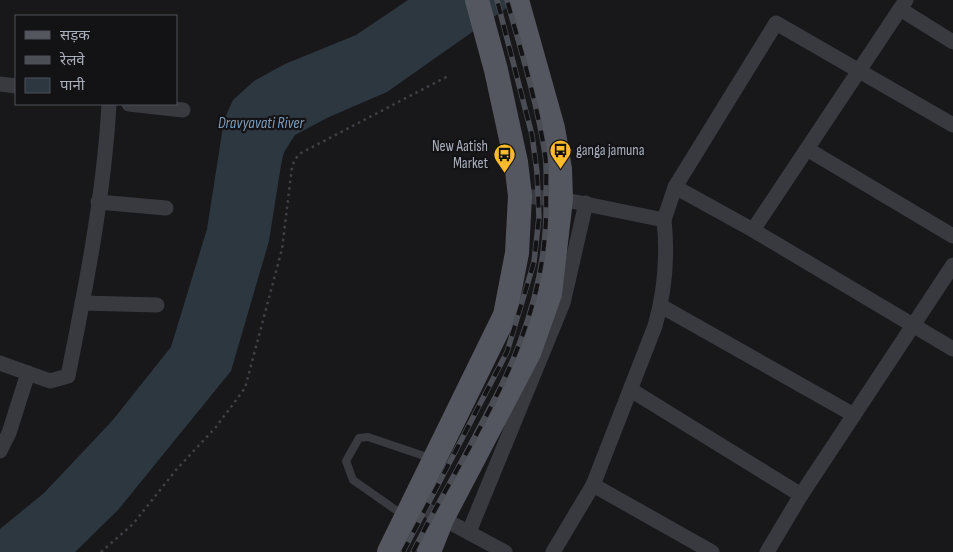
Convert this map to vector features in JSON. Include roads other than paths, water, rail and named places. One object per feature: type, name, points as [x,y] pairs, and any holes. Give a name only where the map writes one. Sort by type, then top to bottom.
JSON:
[{"type":"main road","points":[[388,552],[505,315],[517,252],[520,196],[516,162],[496,70],[477,0]]},
{"type":"main road","points":[[429,552],[442,519],[529,353],[550,294],[561,199],[560,169],[553,128],[517,0]]},
{"type":"street","points":[[753,230],[903,5],[953,42]]},
{"type":"street","points":[[553,552],[594,484],[661,306],[667,254],[664,220],[675,187],[776,23],[953,125]]},
{"type":"street","points":[[0,84],[15,86]]},
{"type":"street","points":[[0,362],[50,381],[68,376],[82,303],[107,147],[109,105]]},
{"type":"street","points":[[138,105],[183,110]]},
{"type":"street","points":[[808,149],[953,236]]},
{"type":"street","points":[[675,187],[753,230],[953,349]]},
{"type":"street","points":[[520,196],[561,199],[664,220]]},
{"type":"street","points":[[98,202],[166,208]]},
{"type":"street","points":[[468,532],[563,304],[586,204]]},
{"type":"street","points":[[767,552],[801,495],[953,265]]},
{"type":"street","points":[[82,303],[157,305]]},
{"type":"street","points":[[661,306],[854,415]]},
{"type":"street","points":[[0,450],[8,433],[28,373]]},
{"type":"street","points":[[630,390],[801,495]]},
{"type":"street","points":[[594,484],[712,552]]},
{"type":"street","points":[[408,509],[442,519],[505,552]]},
{"type":"lane","points":[[408,509],[353,480],[348,472],[346,461],[359,438],[368,437],[435,460]]},
{"type":"water","name":"Dravyavati River","points":[[408,0],[518,0],[387,92],[329,117],[295,135],[284,152],[269,241],[231,371],[118,510],[75,552],[0,552],[0,529],[44,493],[112,421],[171,347],[207,229],[224,120],[233,100],[254,81],[285,64],[356,35]]},
{"type":"railway","points":[[403,552],[507,352],[534,262],[539,217],[537,172],[532,135],[497,0]]},
{"type":"railway","points":[[413,552],[503,382],[521,339],[535,294],[544,247],[545,154],[533,96],[507,0]]},
{"type":"place","name":"ganga jamuna","points":[[560,169]]},
{"type":"place","name":"New Aatish Market","points":[[504,174]]}]
